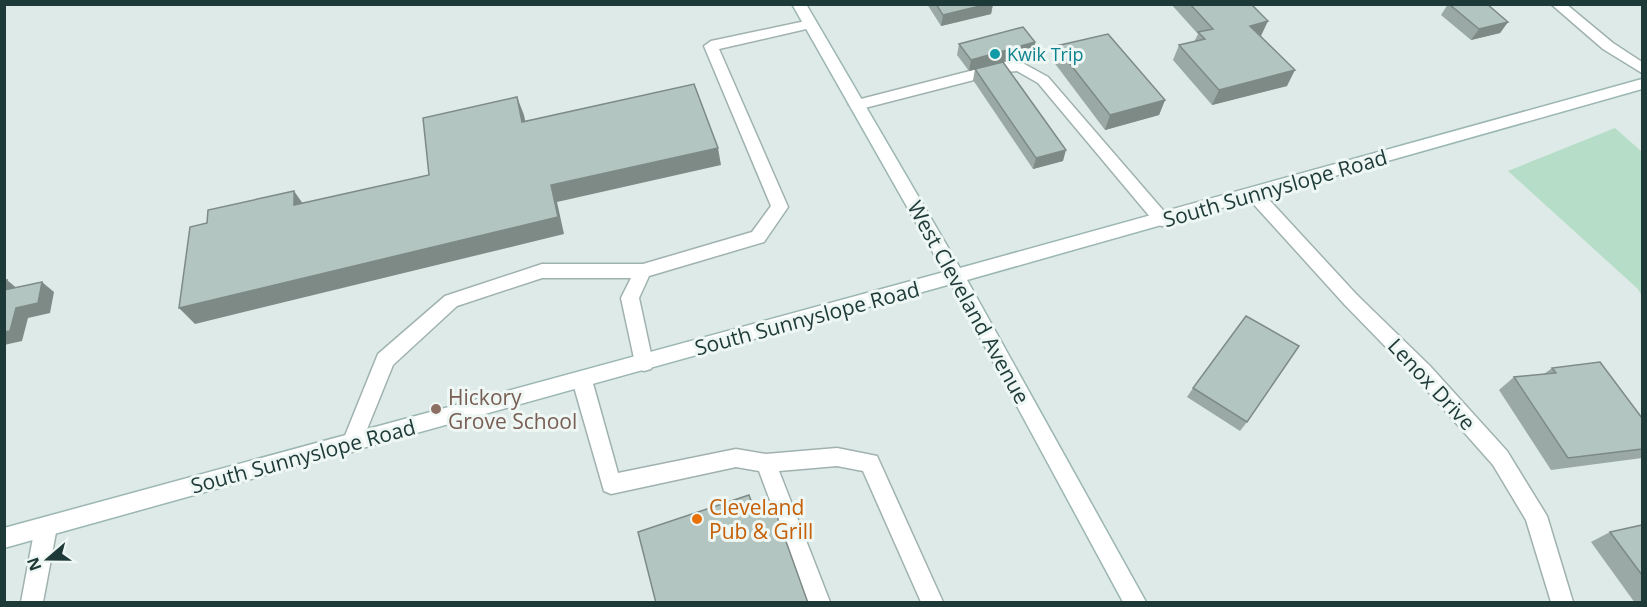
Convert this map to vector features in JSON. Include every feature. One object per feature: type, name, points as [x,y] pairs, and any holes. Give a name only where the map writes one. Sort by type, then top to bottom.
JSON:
[{"type":"street","name":"West Cleveland Avenue","points":[[799,4],[956,277],[1135,603]]},
{"type":"street","points":[[1557,4],[1608,46],[1642,68]]},
{"type":"street","points":[[352,443],[385,360],[451,301],[542,271],[643,271],[758,237],[780,207],[711,46],[810,24]]},
{"type":"street","points":[[857,105],[1005,67],[1019,66],[1043,80],[1162,220]]},
{"type":"street","name":"South Sunnyslope Road","points":[[4,538],[1162,220],[1642,84]]},
{"type":"street","name":"Lenox Drive","points":[[1254,194],[1351,300],[1423,372],[1500,458],[1536,516],[1562,603]]},
{"type":"street","points":[[643,271],[630,298],[644,363]]},
{"type":"street","points":[[582,380],[611,484],[736,458],[766,463],[837,457],[870,463],[932,603]]},
{"type":"street","points":[[766,463],[819,603]]},
{"type":"street","points":[[32,603],[46,527]]},
{"type":"green space","points":[[1615,128],[1642,152],[1642,296],[1638,289],[1508,171]]},
{"type":"building","points":[[936,4],[988,4],[943,15]]},
{"type":"building","points":[[1190,4],[1251,4],[1268,21],[1250,26],[1295,70],[1219,90],[1179,45],[1205,39],[1198,32],[1213,29]]},
{"type":"building","points":[[1449,4],[1487,4],[1508,22],[1479,29]]},
{"type":"building","points":[[1023,27],[1035,42],[971,60],[959,44]]},
{"type":"building","name":"Kwik Trip","points":[[1108,34],[1165,100],[1110,115],[1056,46]]},
{"type":"building","name":"Kwik Trip","points":[[1003,62],[1066,150],[1036,158],[975,69]]},
{"type":"building","points":[[694,84],[718,148],[551,185],[558,217],[179,308],[190,227],[207,223],[208,210],[294,191],[294,205],[429,175],[423,118],[517,97],[522,122]]},
{"type":"building","points":[[42,282],[38,303],[16,308],[10,331],[4,332],[4,290]]},
{"type":"building","points":[[1246,316],[1299,346],[1247,422],[1193,388]]},
{"type":"building","points":[[1600,362],[1642,418],[1642,449],[1568,458],[1514,377],[1556,373],[1552,368]]},
{"type":"building","points":[[749,495],[755,512],[773,505],[808,603],[656,603],[638,532]]},
{"type":"building","points":[[1642,525],[1642,575],[1610,532]]},
{"type":"place","name":"Kwik Trip","points":[[995,54]]},
{"type":"place","name":"Hickory Grove School","points":[[436,409]]},
{"type":"place","name":"Cleveland Pub & Grill","points":[[697,519]]}]
